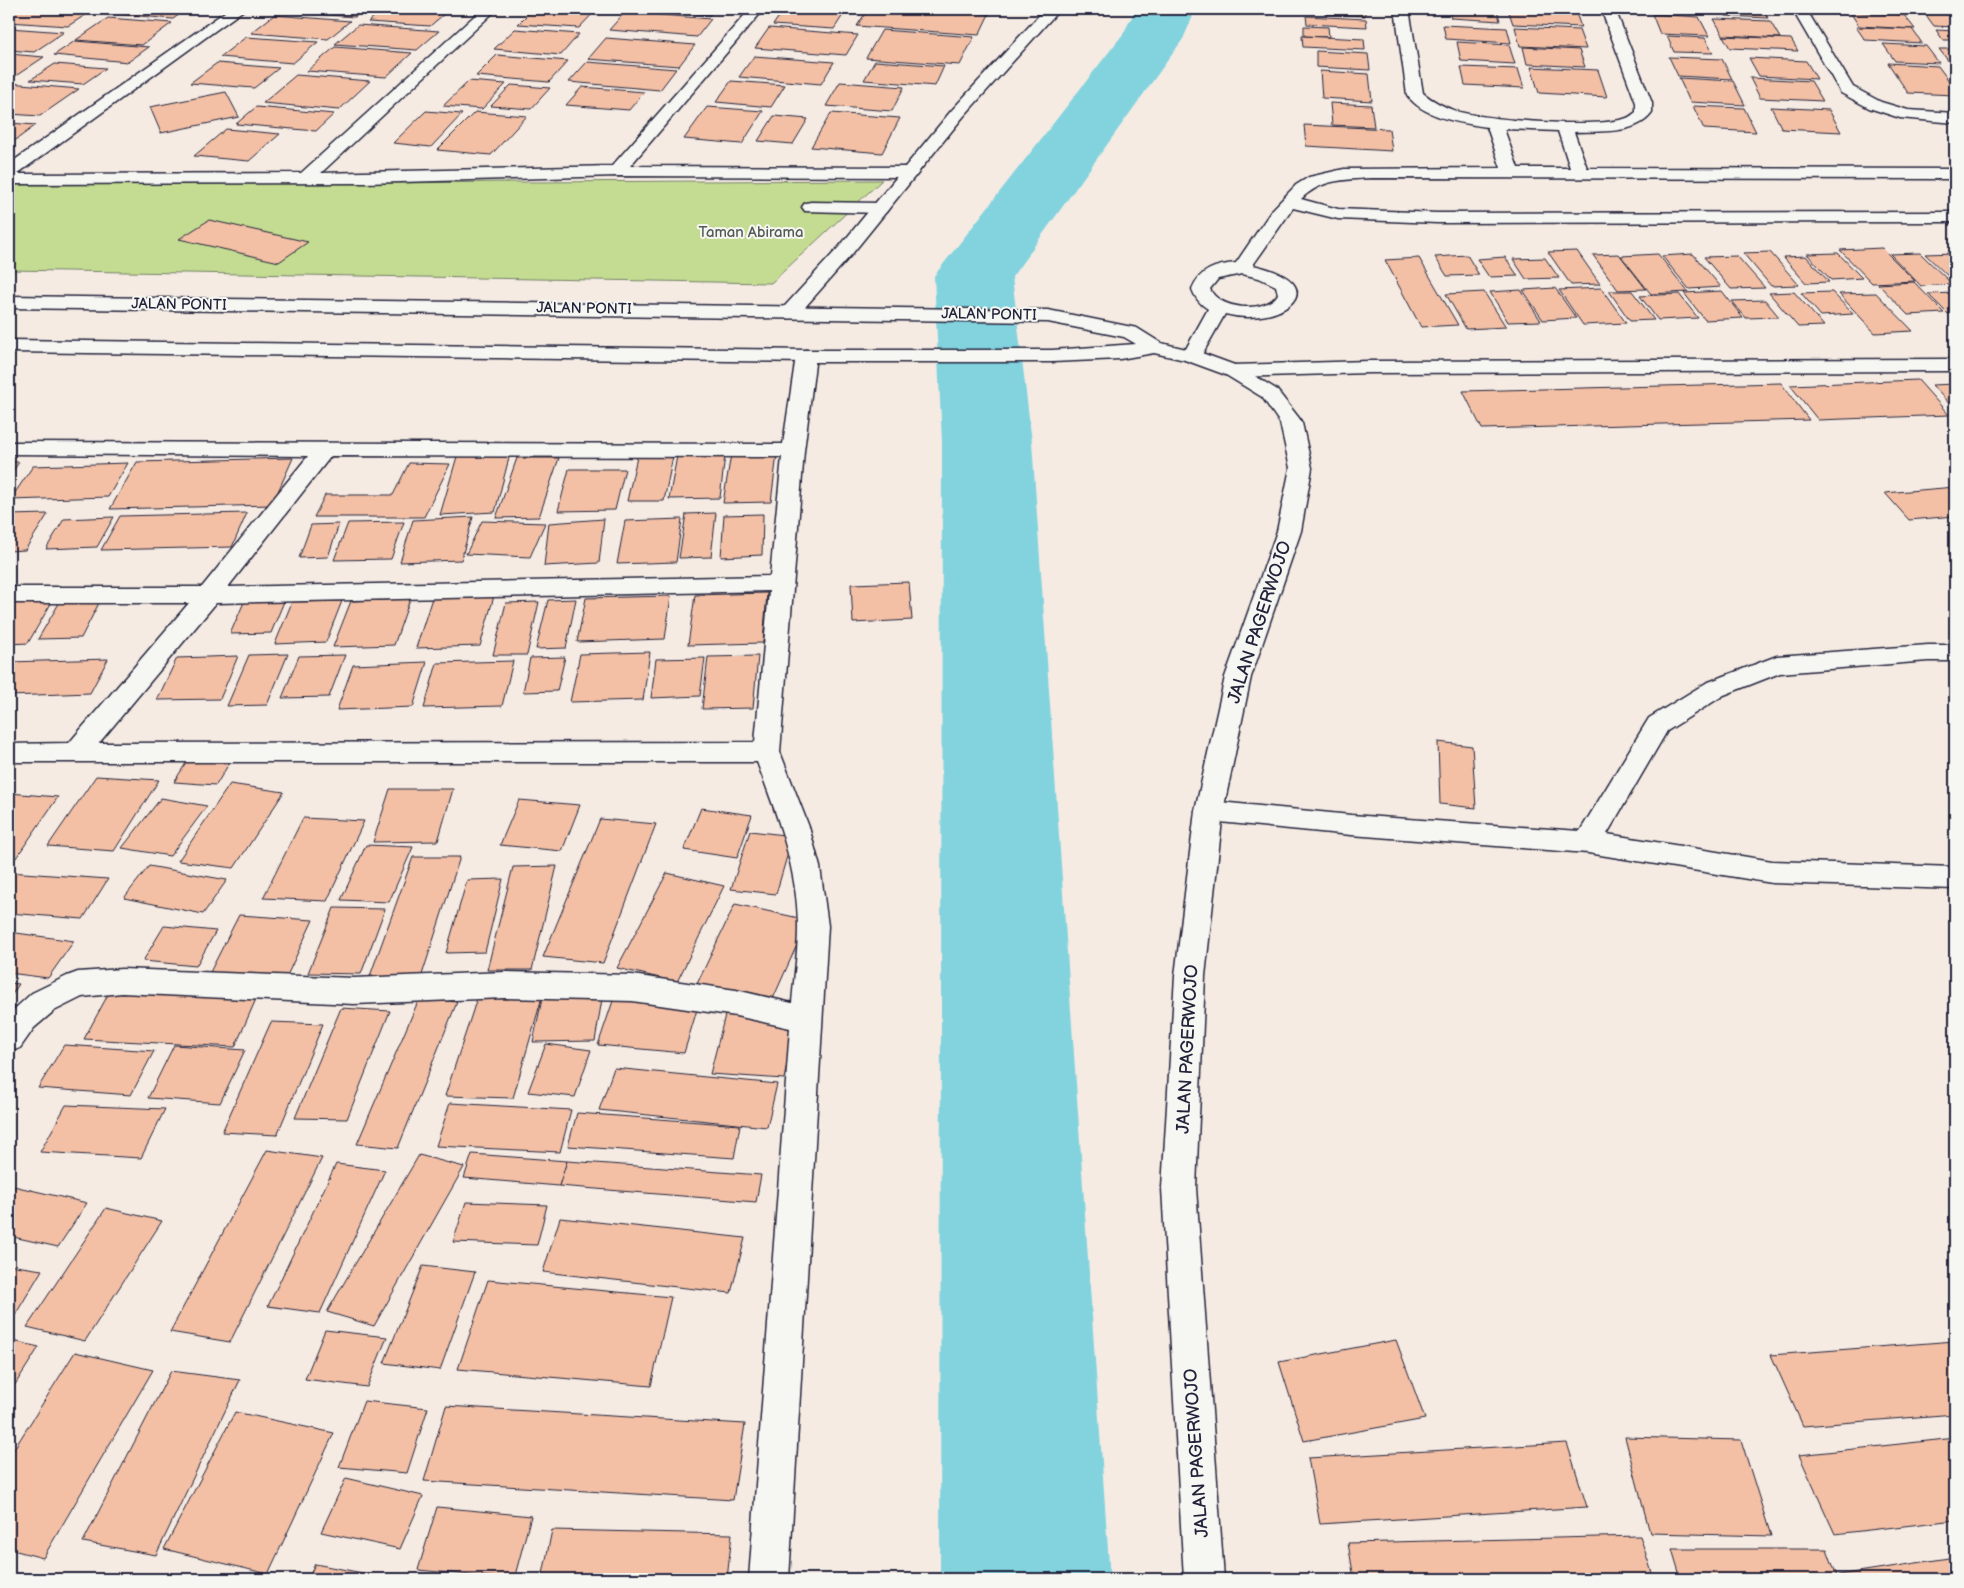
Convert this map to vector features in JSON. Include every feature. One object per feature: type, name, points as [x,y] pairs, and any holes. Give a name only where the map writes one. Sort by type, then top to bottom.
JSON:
[{"type":"street","points":[[9,172],[238,9]]},
{"type":"street","points":[[306,178],[490,9]]},
{"type":"street","points":[[617,171],[757,9]]},
{"type":"street","points":[[791,311],[846,250],[957,114],[1053,9]]},
{"type":"street","points":[[1402,9],[1415,96],[1429,106],[1457,116],[1494,122],[1564,126],[1630,123],[1644,114],[1644,103],[1608,9]]},
{"type":"street","points":[[1799,9],[1846,90],[1875,106],[1906,115],[1954,120]]},
{"type":"street","points":[[1494,122],[1512,174]]},
{"type":"street","points":[[1564,126],[1580,174]]},
{"type":"street","points":[[9,179],[365,178],[617,171],[910,172]]},
{"type":"street","points":[[1242,268],[1274,218],[1307,185],[1326,176],[1371,173],[1955,174]]},
{"type":"street","points":[[1753,174],[1766,189]]},
{"type":"street","points":[[1290,202],[1338,214],[1389,217],[1955,217]]},
{"type":"street","points":[[1778,204],[1791,218]]},
{"type":"street","points":[[811,207],[880,208]]},
{"type":"street","points":[[1242,268],[1256,270],[1278,279],[1284,285],[1287,292],[1284,301],[1273,308],[1256,312],[1237,311],[1220,307],[1207,299],[1201,289],[1204,280],[1213,273],[1242,268]]},
{"type":"street","name":"JALAN PONTI","points":[[9,302],[874,312],[1048,316],[1130,332],[1154,346],[1192,356],[1233,371],[1269,393],[1291,423],[1301,468],[1289,531]]},
{"type":"street","points":[[1192,356],[1220,307]]},
{"type":"street","name":"JALAN PONTI","points":[[9,346],[806,356],[1052,356],[1120,353],[1154,346]]},
{"type":"street","points":[[769,1579],[806,1019],[814,926],[806,867],[795,827],[766,752],[793,451],[806,356]]},
{"type":"street","points":[[1233,371],[1369,367],[1955,365]]},
{"type":"street","points":[[9,448],[793,451]]},
{"type":"street","points":[[77,752],[209,595],[325,449]]},
{"type":"street","name":"JALAN PAGERWOJO","points":[[1204,1579],[1179,1188],[1190,976],[1209,811],[1238,677],[1289,531]]},
{"type":"street","points":[[9,595],[209,595],[781,583]]},
{"type":"street","points":[[1588,842],[1658,725],[1715,689],[1777,665],[1928,653],[1955,653]]},
{"type":"street","points":[[9,753],[766,752]]},
{"type":"street","points":[[1209,811],[1351,825],[1588,842],[1772,872],[1955,878]]},
{"type":"street","points":[[9,1039],[23,1019],[43,1002],[78,985],[122,981],[354,991],[505,985],[632,988],[736,1003],[806,1019]]},
{"type":"green space","name":"Taman Abirama","points":[[882,180],[771,283],[9,270],[9,185]]},
{"type":"building","points":[[21,9],[95,9],[68,26],[9,22],[9,16]]},
{"type":"building","points":[[125,9],[187,9],[173,19],[117,14]]},
{"type":"building","points":[[278,9],[365,9],[355,17],[275,11]]},
{"type":"building","points":[[383,9],[450,9],[430,26],[368,22]]},
{"type":"building","points":[[533,9],[595,11],[579,28],[518,24]]},
{"type":"building","points":[[640,9],[715,9],[710,15]]},
{"type":"building","points":[[787,9],[848,9],[845,13]]},
{"type":"building","points":[[868,9],[915,9],[989,14],[979,35],[857,26]]},
{"type":"building","points":[[948,9],[996,9],[994,12]]},
{"type":"building","points":[[1324,9],[1365,9],[1365,16],[1325,14]]},
{"type":"building","points":[[1448,9],[1497,9],[1500,21],[1451,18]]},
{"type":"building","points":[[1508,9],[1576,13],[1581,27],[1513,24]]},
{"type":"building","points":[[1655,9],[1689,9],[1691,14],[1657,12]]},
{"type":"building","points":[[1722,9],[1763,9],[1768,18],[1726,16]]},
{"type":"building","points":[[1853,9],[1904,9],[1906,12]]},
{"type":"building","points":[[783,11],[843,15],[834,29],[773,25]]},
{"type":"building","points":[[1923,11],[1955,13],[1955,27],[1934,26]]},
{"type":"building","points":[[625,12],[711,19],[697,37],[609,30]]},
{"type":"building","points":[[1850,12],[1904,15],[1915,29],[1859,26]]},
{"type":"building","points":[[1652,14],[1699,17],[1709,36],[1660,34]]},
{"type":"building","points":[[274,15],[350,21],[328,39],[251,33]]},
{"type":"building","points":[[1306,16],[1366,19],[1367,27],[1307,24]]},
{"type":"building","points":[[108,18],[172,23],[142,45],[76,40]]},
{"type":"building","points":[[1714,19],[1770,21],[1780,38],[1723,35]]},
{"type":"building","points":[[358,25],[439,31],[417,50],[335,44]]},
{"type":"building","points":[[1443,25],[1507,28],[1511,43],[1446,39]]},
{"type":"building","points":[[1304,26],[1328,27],[1329,37],[1304,36]]},
{"type":"building","points":[[1515,27],[1579,30],[1586,49],[1520,46]]},
{"type":"building","points":[[1856,27],[1912,29],[1922,43],[1865,40]]},
{"type":"building","points":[[9,28],[64,32],[34,52],[9,50]]},
{"type":"building","points":[[769,28],[858,35],[846,55],[755,48]]},
{"type":"building","points":[[515,29],[579,34],[561,55],[494,49]]},
{"type":"building","points":[[882,30],[974,37],[960,65],[866,58]]},
{"type":"building","points":[[1936,30],[1955,31],[1955,40],[1943,40]]},
{"type":"building","points":[[1302,36],[1364,39],[1365,50],[1303,47]]},
{"type":"building","points":[[1667,36],[1705,38],[1713,53],[1674,52]]},
{"type":"building","points":[[1723,36],[1791,39],[1798,51],[1730,48]]},
{"type":"building","points":[[246,37],[318,42],[293,63],[220,57]]},
{"type":"building","points":[[606,38],[695,45],[679,66],[588,59]]},
{"type":"building","points":[[75,41],[149,47],[128,62],[54,55]]},
{"type":"building","points":[[1457,42],[1509,45],[1515,64],[1461,61]]},
{"type":"building","points":[[1883,44],[1926,46],[1939,63],[1895,61]]},
{"type":"building","points":[[335,47],[412,53],[386,77],[307,71]]},
{"type":"building","points":[[1523,47],[1579,50],[1585,67],[1527,64]]},
{"type":"building","points":[[1939,49],[1955,49],[1955,67],[1953,67]]},
{"type":"building","points":[[1316,51],[1368,54],[1370,70],[1316,67]]},
{"type":"building","points":[[9,54],[44,57],[9,79]]},
{"type":"building","points":[[497,55],[568,61],[549,82],[476,76]]},
{"type":"building","points":[[754,56],[834,62],[821,84],[739,77]]},
{"type":"building","points":[[1669,57],[1722,59],[1732,79],[1678,76]]},
{"type":"building","points":[[1749,58],[1806,61],[1817,79],[1759,76]]},
{"type":"building","points":[[875,61],[944,66],[935,86],[864,80]]},
{"type":"building","points":[[587,62],[676,69],[660,90],[569,82]]},
{"type":"building","points":[[217,63],[279,68],[254,88],[190,83]]},
{"type":"building","points":[[1888,63],[1938,66],[1955,89],[1955,95],[1908,93]]},
{"type":"building","points":[[55,64],[106,68],[83,84],[30,80]]},
{"type":"building","points":[[1461,67],[1518,69],[1524,88],[1465,85]]},
{"type":"building","points":[[1531,67],[1598,70],[1607,97],[1539,93]]},
{"type":"building","points":[[1320,71],[1369,74],[1372,101],[1322,98]]},
{"type":"building","points":[[296,75],[370,81],[339,110],[263,103]]},
{"type":"building","points":[[1679,78],[1733,81],[1745,105],[1690,102]]},
{"type":"building","points":[[1750,78],[1811,81],[1823,101],[1760,98]]},
{"type":"building","points":[[469,81],[506,84],[482,109],[443,106]]},
{"type":"building","points":[[731,81],[785,85],[771,107],[716,102]]},
{"type":"building","points":[[840,82],[904,87],[892,111],[826,106]]},
{"type":"building","points":[[9,83],[79,89],[40,116],[9,114]]},
{"type":"building","points":[[511,85],[550,88],[531,109],[491,106]]},
{"type":"building","points":[[582,87],[644,92],[629,110],[566,105]]},
{"type":"building","points":[[226,92],[239,117],[161,133],[150,107]]},
{"type":"building","points":[[1330,103],[1371,105],[1374,127],[1332,125]]},
{"type":"building","points":[[1693,106],[1744,108],[1756,132],[1704,129]]},
{"type":"building","points":[[256,107],[334,114],[316,131],[236,124]]},
{"type":"building","points":[[707,107],[763,111],[742,144],[684,139]]},
{"type":"building","points":[[1771,107],[1829,110],[1841,132],[1782,129]]},
{"type":"building","points":[[426,111],[462,114],[431,147],[393,143]]},
{"type":"building","points":[[475,112],[527,116],[491,155],[437,150]]},
{"type":"building","points":[[831,113],[900,118],[882,153],[811,147]]},
{"type":"building","points":[[774,116],[808,119],[793,144],[758,141]]},
{"type":"building","points":[[9,123],[36,125],[9,145]]},
{"type":"building","points":[[1304,125],[1389,129],[1392,151],[1306,146]]},
{"type":"building","points":[[226,129],[280,134],[249,161],[194,156]]},
{"type":"building","points":[[209,220],[308,242],[279,262],[179,239]]},
{"type":"building","points":[[1882,248],[1915,281],[1872,283],[1840,250]]},
{"type":"building","points":[[1577,251],[1600,284],[1571,285],[1548,252]]},
{"type":"building","points":[[1770,252],[1799,285],[1771,286],[1743,253]]},
{"type":"building","points":[[1838,253],[1862,278],[1831,280],[1807,254]]},
{"type":"building","points":[[1920,253],[1952,284],[1921,286],[1890,254]]},
{"type":"building","points":[[1955,253],[1955,281],[1925,254]]},
{"type":"building","points":[[1619,254],[1646,289],[1618,290],[1593,255]]},
{"type":"building","points":[[1658,254],[1688,292],[1651,294],[1621,256]]},
{"type":"building","points":[[1693,254],[1721,287],[1689,289],[1662,256]]},
{"type":"building","points":[[1467,255],[1479,275],[1447,276],[1435,257]]},
{"type":"building","points":[[1737,256],[1765,288],[1731,289],[1704,257]]},
{"type":"building","points":[[1806,256],[1829,282],[1806,283],[1783,257]]},
{"type":"building","points":[[1505,257],[1518,276],[1489,277],[1477,259]]},
{"type":"building","points":[[1419,258],[1458,325],[1421,327],[1385,260]]},
{"type":"building","points":[[1545,258],[1559,278],[1526,279],[1513,259]]},
{"type":"building","points":[[1914,282],[1944,313],[1908,315],[1878,284]]},
{"type":"building","points":[[1555,288],[1576,318],[1543,320],[1523,290]]},
{"type":"building","points":[[1601,288],[1626,323],[1583,325],[1559,290]]},
{"type":"building","points":[[1521,290],[1541,321],[1508,322],[1490,292]]},
{"type":"building","points":[[1609,291],[1632,291],[1654,320],[1630,321]]},
{"type":"building","points":[[1722,291],[1743,318],[1705,320],[1684,293]]},
{"type":"building","points":[[1484,292],[1506,327],[1466,329],[1446,294]]},
{"type":"building","points":[[1794,292],[1824,326],[1798,327],[1769,293]]},
{"type":"building","points":[[1832,292],[1853,314],[1821,316],[1801,293]]},
{"type":"building","points":[[1876,293],[1913,331],[1875,333],[1839,294]]},
{"type":"building","points":[[1955,293],[1955,313],[1948,314],[1928,294]]},
{"type":"building","points":[[1679,294],[1698,318],[1658,320],[1640,296]]},
{"type":"building","points":[[1765,300],[1779,317],[1746,318],[1732,301]]},
{"type":"building","points":[[1918,380],[1949,415],[1818,420],[1790,385]]},
{"type":"building","points":[[1781,383],[1809,420],[1482,429],[1463,391]]},
{"type":"building","points":[[1955,384],[1955,410],[1932,385]]},
{"type":"building","points":[[511,450],[495,512],[440,515],[458,453]]},
{"type":"building","points":[[731,454],[777,454],[771,502],[723,503]]},
{"type":"building","points":[[725,455],[720,498],[669,499],[677,456]]},
{"type":"building","points":[[673,456],[664,501],[627,501],[637,457]]},
{"type":"building","points":[[293,458],[272,505],[110,509],[137,462]]},
{"type":"building","points":[[517,458],[559,458],[539,517],[496,518]]},
{"type":"building","points":[[9,462],[19,462],[9,477]]},
{"type":"building","points":[[128,463],[108,497],[10,500],[33,466]]},
{"type":"building","points":[[409,463],[450,464],[424,517],[314,517],[325,495],[393,495]]},
{"type":"building","points":[[569,469],[625,469],[615,510],[558,511]]},
{"type":"building","points":[[1955,487],[1955,516],[1909,520],[1885,493]]},
{"type":"building","points":[[247,513],[232,547],[101,550],[120,516]]},
{"type":"building","points":[[716,513],[711,557],[679,558],[686,514]]},
{"type":"building","points":[[48,514],[25,550],[9,551],[9,515]]},
{"type":"building","points":[[763,514],[762,555],[721,557],[724,515]]},
{"type":"building","points":[[114,517],[97,547],[46,549],[64,519]]},
{"type":"building","points":[[473,517],[461,560],[400,562],[413,520]]},
{"type":"building","points":[[604,519],[599,563],[544,566],[549,523]]},
{"type":"building","points":[[682,519],[676,562],[617,564],[625,521]]},
{"type":"building","points":[[482,521],[545,523],[530,557],[466,554]]},
{"type":"building","points":[[404,522],[391,559],[334,560],[348,523]]},
{"type":"building","points":[[339,524],[328,557],[299,558],[311,525]]},
{"type":"building","points":[[909,582],[912,620],[853,623],[851,584]]},
{"type":"building","points":[[767,593],[763,643],[688,645],[695,595]]},
{"type":"building","points":[[494,596],[480,646],[416,648],[432,598]]},
{"type":"building","points":[[671,596],[665,639],[577,642],[586,598]]},
{"type":"building","points":[[101,599],[81,638],[38,639],[61,600]]},
{"type":"building","points":[[285,599],[271,633],[230,634],[245,600]]},
{"type":"building","points":[[410,599],[394,645],[333,647],[351,601]]},
{"type":"building","points":[[576,599],[566,648],[536,649],[548,600]]},
{"type":"building","points":[[53,600],[28,643],[9,644],[9,606],[12,601]]},
{"type":"building","points":[[342,601],[326,642],[275,644],[292,602]]},
{"type":"building","points":[[539,602],[527,655],[493,655],[506,603]]},
{"type":"building","points":[[650,652],[643,700],[570,702],[580,654]]},
{"type":"building","points":[[288,654],[267,705],[227,706],[249,655]]},
{"type":"building","points":[[345,655],[329,697],[282,698],[299,656]]},
{"type":"building","points":[[238,656],[220,699],[157,700],[177,658]]},
{"type":"building","points":[[758,656],[753,708],[702,709],[708,657]]},
{"type":"building","points":[[565,657],[557,691],[523,692],[530,658]]},
{"type":"building","points":[[705,658],[700,696],[651,698],[656,659]]},
{"type":"building","points":[[108,659],[90,693],[9,696],[9,662]]},
{"type":"building","points":[[513,661],[502,706],[424,708],[437,663]]},
{"type":"building","points":[[427,662],[413,707],[337,710],[353,665]]},
{"type":"building","points":[[1438,742],[1472,746],[1476,808],[1440,804]]},
{"type":"building","points":[[188,760],[230,762],[216,785],[174,782]]},
{"type":"building","points":[[96,776],[159,780],[114,851],[48,846]]},
{"type":"building","points":[[230,784],[284,792],[234,868],[178,861]]},
{"type":"building","points":[[390,789],[453,789],[438,841],[373,842]]},
{"type":"building","points":[[9,793],[58,797],[16,858],[9,857]]},
{"type":"building","points":[[161,798],[207,806],[170,856],[122,848]]},
{"type":"building","points":[[519,800],[580,805],[562,851],[500,845]]},
{"type":"building","points":[[701,808],[752,815],[737,858],[684,850]]},
{"type":"building","points":[[303,818],[364,821],[327,901],[263,898]]},
{"type":"building","points":[[600,819],[656,824],[603,963],[543,957]]},
{"type":"building","points":[[750,831],[793,836],[776,894],[731,889]]},
{"type":"building","points":[[366,845],[413,847],[389,902],[341,900]]},
{"type":"building","points":[[413,857],[460,857],[421,978],[370,976]]},
{"type":"building","points":[[149,866],[227,880],[203,914],[124,898]]},
{"type":"building","points":[[557,866],[532,970],[487,970],[513,867]]},
{"type":"building","points":[[9,872],[108,879],[83,919],[9,913]]},
{"type":"building","points":[[667,873],[724,886],[677,982],[617,968]]},
{"type":"building","points":[[503,879],[485,952],[446,953],[467,880]]},
{"type":"building","points":[[735,904],[808,920],[772,1001],[697,984]]},
{"type":"building","points":[[334,908],[385,909],[361,974],[308,973]]},
{"type":"building","points":[[239,915],[313,920],[285,980],[208,976]]},
{"type":"building","points":[[164,926],[216,931],[196,966],[143,961]]},
{"type":"building","points":[[9,932],[74,941],[48,978],[9,973]]},
{"type":"building","points":[[9,983],[19,984],[9,999]]},
{"type":"building","points":[[110,991],[256,999],[235,1047],[84,1039]]},
{"type":"building","points":[[479,992],[543,994],[513,1098],[445,1096]]},
{"type":"building","points":[[603,993],[595,1041],[533,1042],[543,994]]},
{"type":"building","points":[[615,995],[699,1003],[684,1053],[598,1045]]},
{"type":"building","points":[[419,999],[457,1002],[398,1148],[357,1144]]},
{"type":"building","points":[[341,1008],[390,1011],[347,1119],[295,1118]]},
{"type":"building","points":[[725,1015],[796,1019],[784,1079],[710,1074]]},
{"type":"building","points":[[271,1022],[323,1024],[277,1135],[222,1132]]},
{"type":"building","points":[[546,1044],[591,1050],[575,1097],[528,1092]]},
{"type":"building","points":[[64,1045],[154,1051],[131,1095],[38,1088]]},
{"type":"building","points":[[174,1045],[245,1050],[220,1103],[148,1098]]},
{"type":"building","points":[[614,1068],[777,1084],[767,1127],[599,1110]]},
{"type":"building","points":[[450,1103],[571,1110],[560,1152],[436,1146]]},
{"type":"building","points":[[66,1105],[165,1109],[141,1158],[40,1152]]},
{"type":"building","points":[[577,1113],[740,1125],[734,1158],[568,1146]]},
{"type":"building","points":[[267,1150],[322,1158],[230,1342],[170,1332]]},
{"type":"building","points":[[472,1154],[567,1161],[559,1186],[464,1178]]},
{"type":"building","points":[[419,1155],[464,1167],[374,1326],[327,1312]]},
{"type":"building","points":[[567,1161],[761,1175],[756,1202],[559,1186]]},
{"type":"building","points":[[336,1164],[385,1170],[320,1313],[268,1306]]},
{"type":"building","points":[[9,1185],[87,1203],[58,1247],[9,1236]]},
{"type":"building","points":[[466,1202],[547,1205],[537,1245],[453,1242]]},
{"type":"building","points":[[106,1208],[162,1221],[85,1341],[27,1327]]},
{"type":"building","points":[[560,1218],[745,1238],[731,1293],[543,1272]]},
{"type":"building","points":[[9,1265],[42,1270],[14,1317],[9,1316]]},
{"type":"building","points":[[423,1266],[475,1272],[440,1370],[384,1363]]},
{"type":"building","points":[[488,1280],[671,1297],[651,1386],[458,1369]]},
{"type":"building","points":[[325,1330],[387,1337],[367,1387],[305,1379]]},
{"type":"building","points":[[9,1340],[39,1347],[9,1394]]},
{"type":"building","points":[[1396,1340],[1425,1419],[1304,1441],[1279,1362]]},
{"type":"building","points":[[1955,1341],[1955,1414],[1803,1426],[1771,1355]]},
{"type":"building","points":[[75,1352],[153,1370],[43,1558],[9,1549],[9,1457]]},
{"type":"building","points":[[171,1371],[240,1380],[156,1555],[83,1542]]},
{"type":"building","points":[[364,1401],[428,1408],[407,1473],[339,1467]]},
{"type":"building","points":[[446,1406],[745,1424],[733,1500],[424,1481]]},
{"type":"building","points":[[235,1412],[334,1433],[268,1574],[164,1549]]},
{"type":"building","points":[[1625,1437],[1741,1440],[1771,1536],[1650,1533]]},
{"type":"building","points":[[1955,1438],[1955,1520],[1835,1534],[1799,1455]]},
{"type":"building","points":[[1567,1443],[1587,1507],[1320,1524],[1308,1458]]},
{"type":"building","points":[[346,1478],[423,1496],[400,1549],[321,1532]]},
{"type":"building","points":[[437,1507],[531,1516],[514,1579],[418,1570]]},
{"type":"building","points":[[552,1530],[732,1534],[727,1579],[542,1579]]},
{"type":"building","points":[[1640,1536],[1654,1579],[1354,1579],[1348,1543]]},
{"type":"building","points":[[1672,1549],[1827,1549],[1838,1579],[1681,1579]]},
{"type":"building","points":[[1955,1557],[1955,1579],[1841,1579],[1839,1575]]},
{"type":"building","points":[[315,1564],[384,1577],[383,1579],[308,1579]]},
{"type":"waterway","points":[[1025,1579],[987,442],[973,276],[1152,39],[1166,9]]}]
